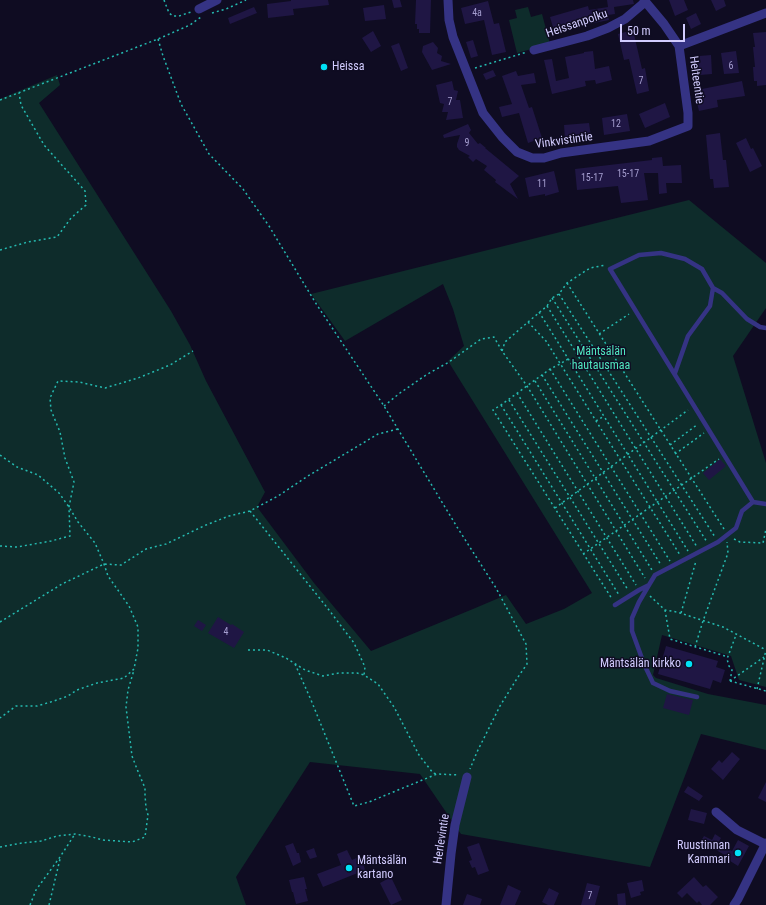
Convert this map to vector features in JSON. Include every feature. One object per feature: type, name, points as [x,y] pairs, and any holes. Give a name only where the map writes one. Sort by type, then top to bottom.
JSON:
[{"type":"street","points":[[205,9],[217,0]]},
{"type":"street","name":"Vinkvistintie","points":[[448,0],[449,20],[453,37],[483,113],[502,137],[517,152],[532,158],[544,158],[561,153],[649,141],[688,126]]},
{"type":"street","name":"Helteentie","points":[[644,1],[664,24],[679,46],[688,113],[688,126]]},
{"type":"street","name":"Heissanpolku","points":[[534,50],[587,36],[608,28],[625,18],[644,1]]},
{"type":"street","points":[[679,46],[766,13]]},
{"type":"street","name":"Herlevintie","points":[[446,905],[455,825],[467,777]]},
{"type":"street","points":[[716,812],[737,830],[765,843],[734,905]]},
{"type":"lane","points":[[753,502],[610,269],[639,255],[661,253],[685,259],[702,269],[713,288],[722,293],[747,319],[760,327],[766,328]]},
{"type":"lane","points":[[675,373],[688,336],[710,306],[713,288]]},
{"type":"lane","points":[[697,696],[670,691],[653,683],[644,664],[632,631],[632,618],[639,602],[655,575],[718,542],[736,528],[742,511],[753,502],[766,504]]},
{"type":"lane","points":[[615,605],[649,585]]},
{"type":"path","points":[[164,0],[169,13],[173,16],[179,16],[205,9],[226,9],[246,0]]},
{"type":"path","points":[[0,100],[190,26],[204,15],[205,9]]},
{"type":"path","points":[[158,39],[181,104],[209,154],[243,189],[269,226],[315,302],[384,406],[456,527],[496,588],[526,644],[528,664],[500,706],[477,752],[467,777],[456,774],[437,774],[368,802],[354,806],[295,664]]},
{"type":"path","points":[[466,71],[534,50]]},
{"type":"path","points":[[0,250],[28,242],[57,237],[70,218],[86,205],[85,191],[44,145],[21,105],[19,93]]},
{"type":"path","points":[[502,351],[505,342],[546,306],[552,298],[559,294],[567,283],[590,268],[606,265],[610,269]]},
{"type":"path","points":[[567,283],[727,535],[728,553],[695,647]]},
{"type":"path","points":[[559,294],[718,542]]},
{"type":"path","points":[[552,298],[710,546]]},
{"type":"path","points":[[546,306],[699,551],[681,613]]},
{"type":"path","points":[[599,334],[635,309]]},
{"type":"path","points":[[539,312],[691,556]]},
{"type":"path","points":[[528,322],[546,341],[683,561]]},
{"type":"path","points":[[384,406],[426,375],[449,362],[481,339],[494,337],[527,386],[649,585],[650,597],[665,610],[681,613],[722,627],[766,650],[757,689]]},
{"type":"path","points":[[0,546],[17,547],[70,536],[69,507],[74,482],[65,458],[60,432],[51,410],[50,398],[58,381],[79,382],[105,388],[138,378],[170,365],[193,351]]},
{"type":"path","points":[[568,359],[550,369],[493,410],[615,605]]},
{"type":"path","points":[[550,369],[673,566]]},
{"type":"path","points":[[542,375],[664,570]]},
{"type":"path","points":[[535,381],[655,575]]},
{"type":"path","points":[[517,393],[640,590]]},
{"type":"path","points":[[508,400],[632,595]]},
{"type":"path","points":[[501,405],[622,600]]},
{"type":"path","points":[[555,508],[694,405]]},
{"type":"path","points":[[596,421],[604,416]]},
{"type":"path","points":[[670,445],[703,420]]},
{"type":"path","points":[[0,622],[62,584],[104,564],[121,564],[146,549],[166,544],[229,516],[250,511],[278,496],[378,434],[398,429]]},
{"type":"path","points":[[676,454],[709,430]]},
{"type":"path","points":[[0,455],[17,467],[38,475],[59,493],[78,522],[95,543],[108,576],[129,606],[138,627],[138,648],[128,690],[126,706],[132,756],[146,788],[145,795],[148,815],[144,837],[132,842],[103,840],[92,836],[75,834],[57,836],[41,841],[22,842],[0,848]]},
{"type":"path","points":[[584,554],[724,455]]},
{"type":"path","points":[[250,511],[329,610],[354,644],[364,667],[364,675]]},
{"type":"path","points":[[727,535],[740,542],[763,543],[766,529]]},
{"type":"path","points":[[665,610],[670,639],[728,657]]},
{"type":"path","points":[[730,681],[732,670],[727,659],[736,634]]},
{"type":"path","points":[[248,650],[267,650],[286,658],[305,670],[323,676],[339,673],[357,673],[364,675],[378,684],[394,706],[419,755],[433,773],[437,774]]},
{"type":"path","points":[[730,681],[764,657]]},
{"type":"path","points":[[0,718],[16,706],[37,706],[54,701],[68,696],[77,690],[97,683],[124,678],[134,669]]},
{"type":"path","points":[[730,681],[766,691]]},
{"type":"path","points":[[30,905],[36,890],[75,834]]},
{"type":"path","points":[[49,905],[60,857]]},
{"type":"green space","points":[[528,7],[531,17],[542,14],[550,44],[517,53],[509,20],[517,18],[515,10]]},
{"type":"green space","name":"Mäntsälän hautausmaa","points":[[57,75],[60,85],[39,103],[171,311],[190,345],[206,381],[265,492],[257,507],[314,583],[371,651],[506,595],[526,624],[564,609],[592,593],[448,361],[464,346],[453,309],[443,284],[345,341],[311,294],[689,200],[766,263],[766,308],[733,356],[766,463],[766,687],[739,680],[731,656],[662,635],[653,675],[656,678],[708,694],[766,705],[766,750],[701,734],[650,867],[461,834],[420,774],[310,762],[236,877],[246,905],[0,905],[0,99]]},
{"type":"building","points":[[291,0],[328,0],[329,5],[293,9],[294,15],[268,18],[267,4]]},
{"type":"building","points":[[392,0],[400,0],[402,7],[394,8]]},
{"type":"building","points":[[416,0],[431,0],[430,33],[419,33],[419,29],[417,29],[417,24],[415,24]]},
{"type":"building","points":[[607,0],[633,0],[634,4],[614,7],[615,14],[608,15],[609,20],[589,24],[589,21],[554,31],[550,17],[588,6],[589,10],[608,7]]},
{"type":"building","points":[[669,0],[684,0],[688,10],[675,16]]},
{"type":"building","points":[[711,0],[724,0],[726,6],[716,11]]},
{"type":"building","points":[[488,1],[494,24],[499,23],[506,52],[492,55],[484,20],[465,24],[461,8]]},
{"type":"building","points":[[384,5],[386,19],[365,21],[363,8]]},
{"type":"building","points":[[254,7],[257,13],[230,24],[228,18]]},
{"type":"building","points":[[696,13],[701,24],[691,29],[686,18]]},
{"type":"building","points":[[633,30],[642,69],[645,68],[649,91],[637,94],[629,59],[624,60],[618,34]]},
{"type":"building","points":[[373,31],[381,46],[371,52],[362,38]]},
{"type":"building","points":[[766,32],[766,85],[757,86],[757,81],[754,81],[753,67],[755,67],[753,47],[755,47],[753,33]]},
{"type":"building","points":[[473,40],[478,56],[471,58],[466,42]]},
{"type":"building","points":[[433,42],[438,48],[437,53],[442,56],[441,61],[451,64],[432,70],[422,52],[423,46]]},
{"type":"building","points":[[399,43],[408,68],[401,71],[391,46]]},
{"type":"building","points":[[593,51],[595,69],[609,66],[612,80],[596,84],[595,80],[585,81],[586,86],[552,94],[544,60],[552,59],[556,81],[569,78],[565,57]]},
{"type":"building","points":[[736,51],[739,73],[724,74],[721,53]]},
{"type":"building","points":[[711,55],[712,74],[700,75],[700,69],[696,70],[696,61],[700,61],[699,56]]},
{"type":"building","points":[[493,70],[496,76],[486,80],[483,74]]},
{"type":"building","points":[[516,71],[518,76],[534,73],[536,83],[521,85],[529,108],[532,107],[542,138],[528,143],[519,113],[502,117],[499,107],[512,104],[502,76]]},
{"type":"building","points":[[452,81],[454,90],[458,91],[456,100],[460,100],[463,118],[446,120],[448,112],[442,112],[444,104],[440,103],[436,85]]},
{"type":"building","points":[[742,81],[745,96],[717,100],[718,107],[699,111],[697,103],[701,103],[699,94],[703,94],[702,89]]},
{"type":"building","points":[[665,103],[670,117],[645,128],[639,114]]},
{"type":"building","points":[[627,114],[630,131],[604,135],[602,118]]},
{"type":"building","points":[[589,123],[591,136],[565,139],[564,125]]},
{"type":"building","points":[[468,124],[471,130],[469,133],[478,144],[480,143],[519,176],[510,184],[518,199],[495,182],[496,180],[484,170],[487,166],[476,159],[473,162],[468,157],[470,156],[459,150],[457,144],[460,135],[444,138],[443,135]]},
{"type":"building","points":[[720,133],[723,160],[726,160],[729,187],[714,188],[713,179],[710,179],[706,135]]},
{"type":"building","points":[[746,138],[762,166],[750,172],[736,143]]},
{"type":"building","points":[[662,157],[663,166],[681,165],[682,183],[666,183],[667,193],[659,194],[658,173],[644,173],[648,200],[621,203],[618,186],[577,190],[575,169],[652,160],[652,158]]},
{"type":"building","points":[[554,171],[559,192],[545,196],[545,194],[529,197],[525,178]]},
{"type":"building","points":[[720,459],[726,466],[709,480],[703,473]]},
{"type":"building","points":[[218,617],[244,632],[234,648],[208,633]]},
{"type":"building","points":[[198,620],[206,625],[202,631],[194,626]]},
{"type":"building","name":"Mäntsälän kirkko","points":[[666,646],[718,661],[716,667],[725,670],[721,683],[713,680],[710,689],[658,674]]},
{"type":"building","points":[[667,694],[693,700],[689,715],[663,708]]},
{"type":"building","points":[[732,752],[740,759],[723,780],[711,769],[719,760],[722,763]]},
{"type":"building","points":[[766,782],[766,802],[758,798]]},
{"type":"building","points":[[688,786],[703,796],[699,801],[684,792]]},
{"type":"building","points":[[691,809],[707,813],[704,824],[688,820]]},
{"type":"building","points":[[715,834],[721,838],[718,843],[732,851],[738,840],[749,846],[738,866],[727,859],[728,857],[701,841],[704,836],[712,840]]},
{"type":"building","points":[[293,843],[297,853],[299,853],[301,862],[293,866],[285,846]]},
{"type":"building","points":[[479,843],[489,871],[478,875],[475,867],[472,868],[469,861],[472,860],[467,847]]},
{"type":"building","points":[[314,848],[317,857],[310,859],[306,851]]},
{"type":"building","name":"Mäntsälän kartano","points":[[347,850],[352,860],[361,856],[365,870],[323,887],[317,874],[341,865],[337,854]]},
{"type":"building","points":[[304,877],[308,901],[296,904],[289,880]]},
{"type":"building","points":[[391,877],[402,900],[391,905],[380,883]]},
{"type":"building","points":[[694,877],[703,887],[706,885],[718,897],[710,905],[702,905],[699,901],[697,903],[687,893],[682,898],[677,893]]},
{"type":"building","points":[[642,880],[644,891],[640,892],[641,895],[631,898],[627,883]]},
{"type":"building","points":[[587,883],[600,886],[595,905],[581,905]]},
{"type":"building","points":[[508,885],[521,891],[515,905],[500,905]]},
{"type":"building","points":[[549,888],[559,893],[554,905],[548,905],[542,902]]},
{"type":"building","points":[[625,893],[626,905],[618,905],[617,894]]},
{"type":"building","points":[[467,894],[482,899],[480,905],[463,905]]},
{"type":"place","name":"Heissa","points":[[324,67]]},
{"type":"place","name":"Mäntsälän kirkko","points":[[689,664]]},
{"type":"place","name":"Ruustinnan Kammari","points":[[738,853]]},
{"type":"place","name":"Mäntsälän kartano","points":[[349,868]]}]
